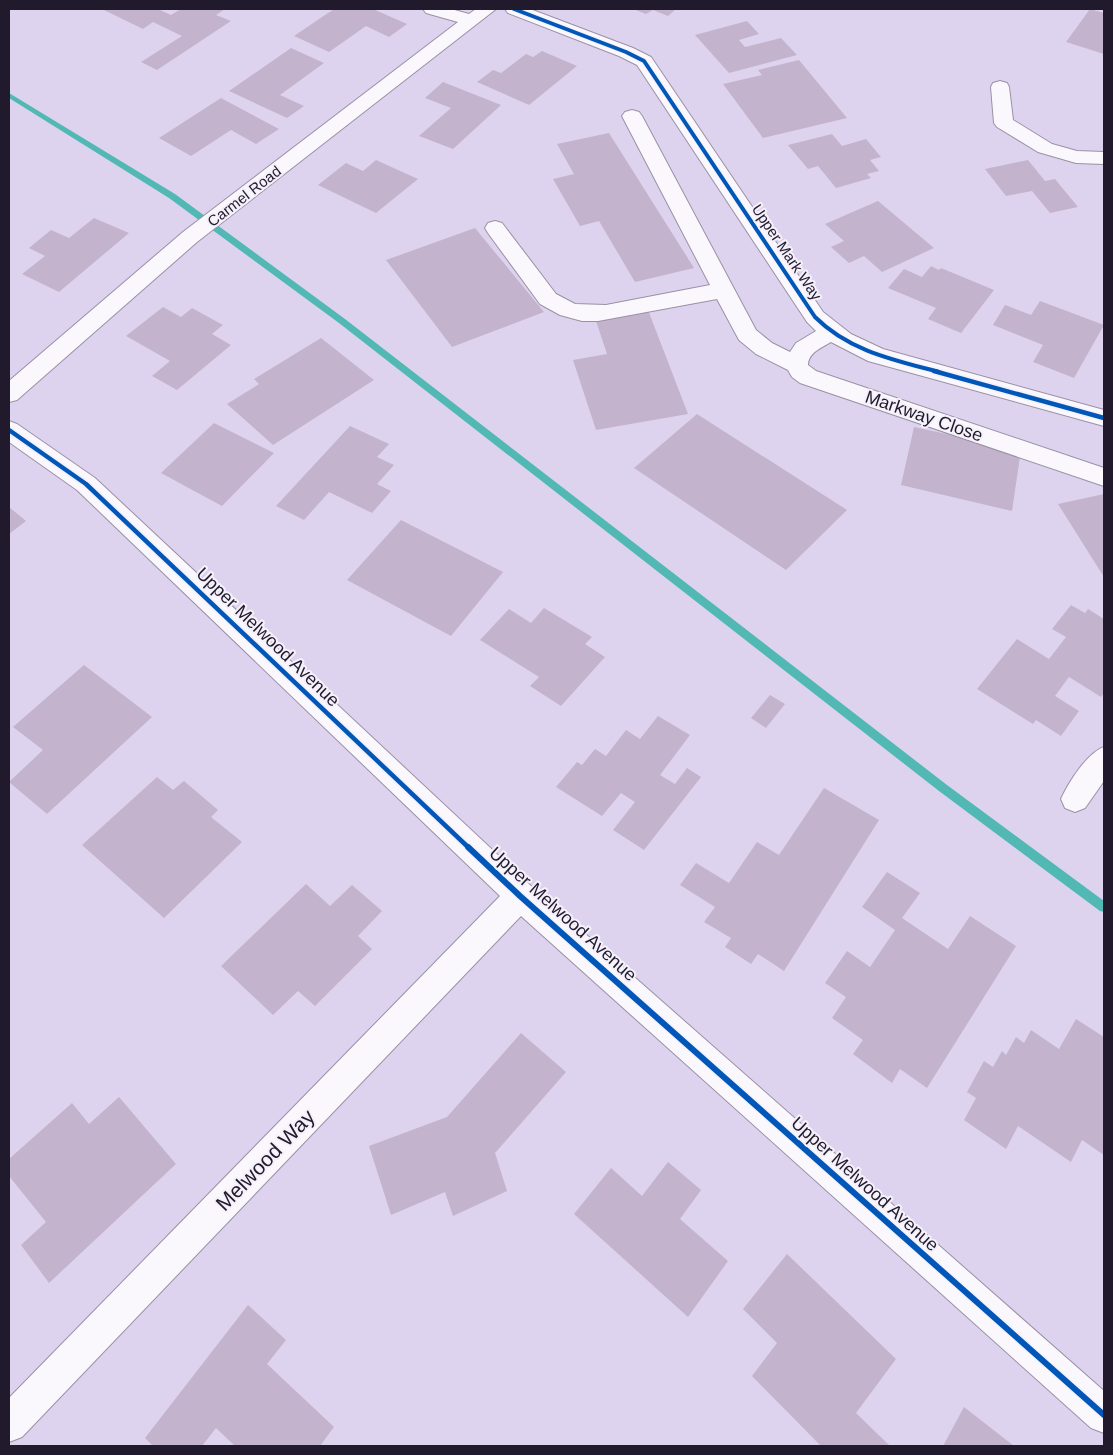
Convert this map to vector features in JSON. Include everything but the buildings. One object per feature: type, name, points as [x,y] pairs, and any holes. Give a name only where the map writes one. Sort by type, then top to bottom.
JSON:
[{"type":"street","points":[[432,9],[471,20]]},
{"type":"street","name":"Carmel Road","points":[[9,394],[190,237],[487,9]]},
{"type":"street","name":"Upper Mark Way","points":[[514,9],[626,52],[644,61],[815,317],[830,333],[851,346],[876,355],[1104,418]]},
{"type":"street","points":[[1000,87],[1004,123],[1045,148],[1076,157],[1104,158]]},
{"type":"street","name":"Markway Close","points":[[632,116],[746,335],[757,346],[796,364],[800,371],[808,377],[1104,477]]},
{"type":"street","points":[[495,228],[548,299],[559,307],[574,313],[590,315],[606,313],[723,290]]},
{"type":"street","points":[[796,364],[801,350],[830,333]]},
{"type":"street","name":"Upper Melwood Avenue","points":[[9,430],[86,484],[520,896],[1104,1415]]},
{"type":"street","points":[[1075,799],[1104,759]]},
{"type":"street","name":"Melwood Way","points":[[9,1424],[520,896]]},
{"type":"waterway","points":[[9,95],[172,196],[342,321],[943,788],[1104,907]]},
{"type":"cycle path","points":[[514,9],[626,52],[644,61],[815,317],[836,335],[850,344],[876,355],[1104,418]]},
{"type":"cycle path","points":[[9,430],[86,484],[520,896],[1104,1415]]}]
